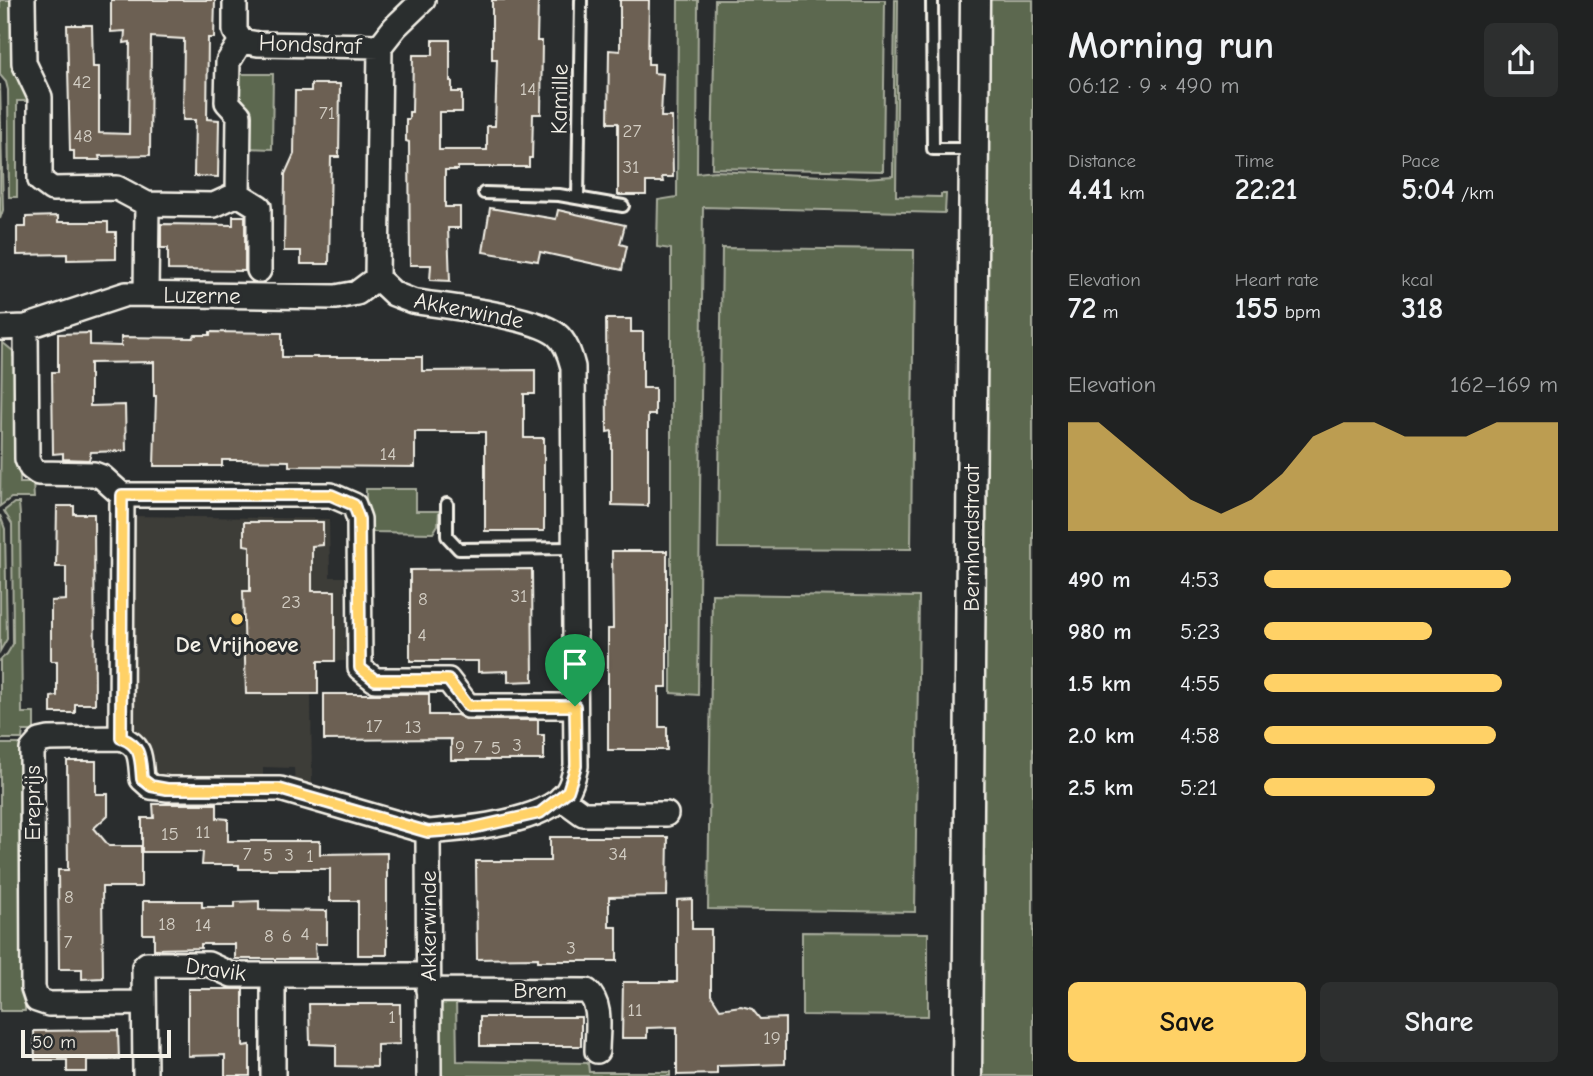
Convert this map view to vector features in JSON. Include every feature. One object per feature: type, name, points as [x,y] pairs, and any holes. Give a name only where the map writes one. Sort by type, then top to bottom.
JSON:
[{"type":"street","points":[[23,0],[24,63],[40,97],[40,180],[52,189],[117,188],[147,204],[214,205],[238,194],[259,207],[259,270]]},
{"type":"street","name":"Hondsdraf","points":[[235,0],[236,31],[241,41]]},
{"type":"street","points":[[377,278],[380,46],[423,0]]},
{"type":"street","name":"Bernhardstraat","points":[[967,1076],[975,0]]},
{"type":"street","name":"Hondsdraf","points":[[241,41],[258,44],[380,46]]},
{"type":"street","name":"Hondsdraf","points":[[238,194],[239,115],[228,102],[228,62],[241,41]]},
{"type":"street","points":[[146,294],[147,204]]},
{"type":"street","name":"Luzerne","points":[[0,328],[26,327],[126,294],[336,297],[357,293],[377,278]]},
{"type":"street","name":"Akkerwinde","points":[[377,278],[394,294],[412,301],[534,323],[557,335],[570,352],[573,367],[576,766],[568,791],[561,797]]},
{"type":"street","points":[[26,327],[27,459],[31,468],[38,473],[94,474],[102,477],[122,495],[340,497],[354,505],[359,519],[360,668],[375,680],[448,680],[468,706],[575,706]]},
{"type":"street","points":[[122,495],[121,738],[133,743],[140,756],[142,779],[151,786],[167,789],[279,789],[428,832],[468,829],[540,813],[561,797],[583,814],[666,814]]},
{"type":"street","name":"Ereprijs","points":[[121,738],[49,739],[40,741],[32,750],[34,994],[37,1000],[49,1004],[144,1003]]},
{"type":"street","name":"Akkerwinde","points":[[428,832],[429,1076]]},
{"type":"street","name":"Dravik","points":[[145,1076],[144,967],[147,964],[208,964],[232,975],[428,982]]},
{"type":"street","name":"Dravik","points":[[273,975],[273,1076]]},
{"type":"street","name":"Brem","points":[[428,982],[587,991],[597,1005],[597,1051]]},
{"type":"lane","name":"Kamille","points":[[578,198],[581,0]]},
{"type":"lane","points":[[932,0],[933,149],[974,149]]},
{"type":"lane","points":[[484,194],[559,195],[623,206]]},
{"type":"lane","points":[[447,504],[447,536],[459,549],[574,548]]},
{"type":"shaded area","name":"De Vrijhoeve","points":[[128,516],[329,519],[330,577],[344,577],[345,661],[317,662],[318,694],[311,695],[312,789],[295,784],[294,768],[263,767],[263,783],[167,783],[151,774],[144,744],[130,714]]},
{"type":"green space","points":[[0,0],[15,0],[32,101],[17,101],[17,197],[9,197],[8,90],[0,75]]},
{"type":"green space","points":[[678,0],[698,0],[697,173],[715,171],[864,178],[893,176],[895,0],[898,0],[896,196],[941,197],[941,194],[946,194],[945,213],[703,207],[698,695],[671,693],[671,249],[657,247],[658,200],[677,197]]},
{"type":"green space","points":[[715,0],[885,0],[883,171],[712,168]]},
{"type":"green space","points":[[989,0],[1033,0],[1033,1076],[979,1076]]},
{"type":"green space","points":[[234,74],[273,74],[272,149],[246,148],[234,101]]},
{"type":"green space","points":[[0,84],[3,210],[0,219]]},
{"type":"green space","points":[[722,248],[914,250],[911,549],[718,548]]},
{"type":"green space","points":[[2,342],[13,351],[13,356],[19,356],[20,483],[33,483],[34,498],[11,498],[0,506]]},
{"type":"green space","points":[[366,489],[416,489],[416,511],[439,511],[438,525],[433,533],[372,532],[366,525]]},
{"type":"green space","points":[[14,503],[19,503],[20,515],[22,713],[34,713],[34,731],[23,731],[22,739],[0,739],[0,660],[13,644],[12,524],[4,511]]},
{"type":"green space","points":[[0,515],[5,529],[7,639],[0,651]]},
{"type":"green space","points":[[712,594],[919,597],[915,912],[708,909]]},
{"type":"green space","points":[[0,744],[23,744],[25,1011],[0,1011]]},
{"type":"green space","points":[[802,932],[928,933],[928,1016],[802,1015]]},
{"type":"green space","points":[[437,997],[456,997],[457,1061],[588,1063],[589,1072],[670,1072],[670,1076],[437,1076]]},
{"type":"building","points":[[111,0],[215,0],[214,38],[208,38],[207,119],[219,120],[218,177],[194,176],[195,120],[183,120],[184,39],[151,37],[150,155],[99,156],[100,160],[74,160],[74,151],[70,151],[67,25],[92,25],[93,67],[99,67],[99,133],[129,134],[130,42],[124,43],[125,31],[111,32]]},
{"type":"building","points":[[492,0],[538,0],[537,41],[542,41],[541,114],[533,114],[532,158],[529,158],[529,167],[458,167],[458,170],[445,170],[445,207],[460,207],[460,228],[448,228],[450,281],[430,280],[431,265],[410,265],[409,142],[406,141],[406,119],[409,119],[409,112],[412,112],[413,55],[433,55],[433,40],[450,40],[450,81],[452,92],[462,92],[462,112],[439,112],[439,150],[487,150],[487,126],[495,126],[497,59],[492,59]]},
{"type":"building","points":[[620,0],[649,0],[648,64],[654,64],[654,73],[663,74],[661,117],[672,117],[673,177],[662,177],[663,182],[646,182],[646,195],[618,195],[618,123],[608,123],[609,50],[620,51]]},
{"type":"building","points":[[311,84],[340,84],[339,157],[331,157],[329,264],[301,264],[301,251],[284,251],[285,174],[294,154],[295,91],[311,91]]},
{"type":"building","points":[[490,208],[556,219],[558,210],[625,225],[620,244],[627,246],[622,270],[540,252],[538,261],[483,252]]},
{"type":"building","points":[[58,216],[58,222],[108,222],[108,232],[116,232],[116,259],[67,260],[67,254],[17,255],[17,227],[26,227],[26,217]]},
{"type":"building","points":[[233,216],[245,216],[245,271],[168,270],[168,248],[161,248],[161,224],[233,225]]},
{"type":"building","points":[[606,319],[631,319],[631,332],[643,332],[643,388],[655,388],[655,415],[648,415],[648,506],[612,505],[612,431],[607,432]]},
{"type":"building","points":[[210,332],[282,333],[282,357],[422,357],[422,371],[535,370],[535,394],[524,394],[524,438],[544,438],[544,531],[485,531],[485,432],[415,432],[415,467],[289,466],[289,461],[239,460],[222,460],[222,466],[154,466],[154,362],[90,363],[90,406],[125,405],[126,451],[91,452],[89,460],[63,459],[63,453],[53,454],[52,372],[58,372],[58,334],[90,333],[90,345],[121,346],[121,337],[193,338],[195,335],[210,335]]},
{"type":"building","points":[[57,506],[74,506],[74,514],[94,514],[95,704],[75,704],[75,713],[51,713],[51,697],[57,696],[57,661],[51,661],[51,601],[66,600],[66,567],[56,567]]},
{"type":"building","points":[[244,522],[323,522],[323,545],[312,546],[312,591],[335,591],[335,661],[318,661],[318,694],[246,694],[243,591],[250,591],[250,546],[244,545]]},
{"type":"building","points":[[612,551],[667,551],[667,687],[659,687],[659,727],[667,727],[667,750],[608,750],[608,629],[613,629]]},
{"type":"building","points":[[532,569],[533,681],[508,682],[508,671],[478,672],[478,661],[410,661],[410,570]]},
{"type":"building","points":[[324,694],[429,694],[429,715],[457,715],[468,720],[538,720],[538,735],[544,735],[544,760],[451,760],[451,739],[324,740]]},
{"type":"building","points":[[67,761],[96,761],[96,794],[108,794],[108,815],[94,828],[109,846],[141,846],[141,887],[102,887],[103,978],[82,979],[82,969],[59,969],[58,870],[68,870]]},
{"type":"building","points":[[153,804],[217,804],[217,818],[228,819],[228,841],[320,841],[320,854],[387,853],[387,955],[358,955],[358,901],[330,901],[330,869],[239,869],[239,865],[202,865],[203,852],[142,852],[142,818],[154,818]]},
{"type":"building","points":[[550,837],[668,837],[667,896],[609,897],[609,927],[617,927],[617,961],[477,959],[476,861],[550,861]]},
{"type":"building","points":[[692,899],[692,929],[711,929],[711,995],[720,1009],[741,1006],[752,1009],[760,1019],[785,1018],[785,1064],[717,1066],[717,1074],[677,1075],[677,1027],[647,1028],[647,1038],[622,1038],[623,982],[677,982],[677,900]]},
{"type":"building","points":[[143,901],[202,901],[202,907],[235,907],[235,902],[259,901],[259,910],[327,911],[327,944],[315,944],[316,959],[235,959],[235,944],[154,949],[154,934],[143,934]]},
{"type":"building","points":[[188,989],[243,989],[243,1046],[250,1045],[250,1076],[225,1076],[225,1055],[188,1056]]},
{"type":"building","points":[[309,1004],[400,1004],[400,1044],[377,1045],[377,1067],[336,1066],[336,1045],[310,1044]]},
{"type":"building","points":[[480,1017],[581,1017],[581,1046],[480,1046]]},
{"type":"building","points":[[118,1030],[119,1060],[87,1060],[87,1072],[67,1072],[67,1060],[35,1060],[34,1031]]},
{"type":"place","name":"De Vrijhoeve","points":[[237,619]]},
{"type":"route","points":[[122,495],[340,497],[354,505],[359,519],[360,668],[375,680],[448,680],[468,706],[575,706],[576,766],[568,791],[540,813],[468,829],[428,832],[279,789],[167,789],[151,786],[142,779],[140,756],[133,743],[121,738],[122,495]]}]
